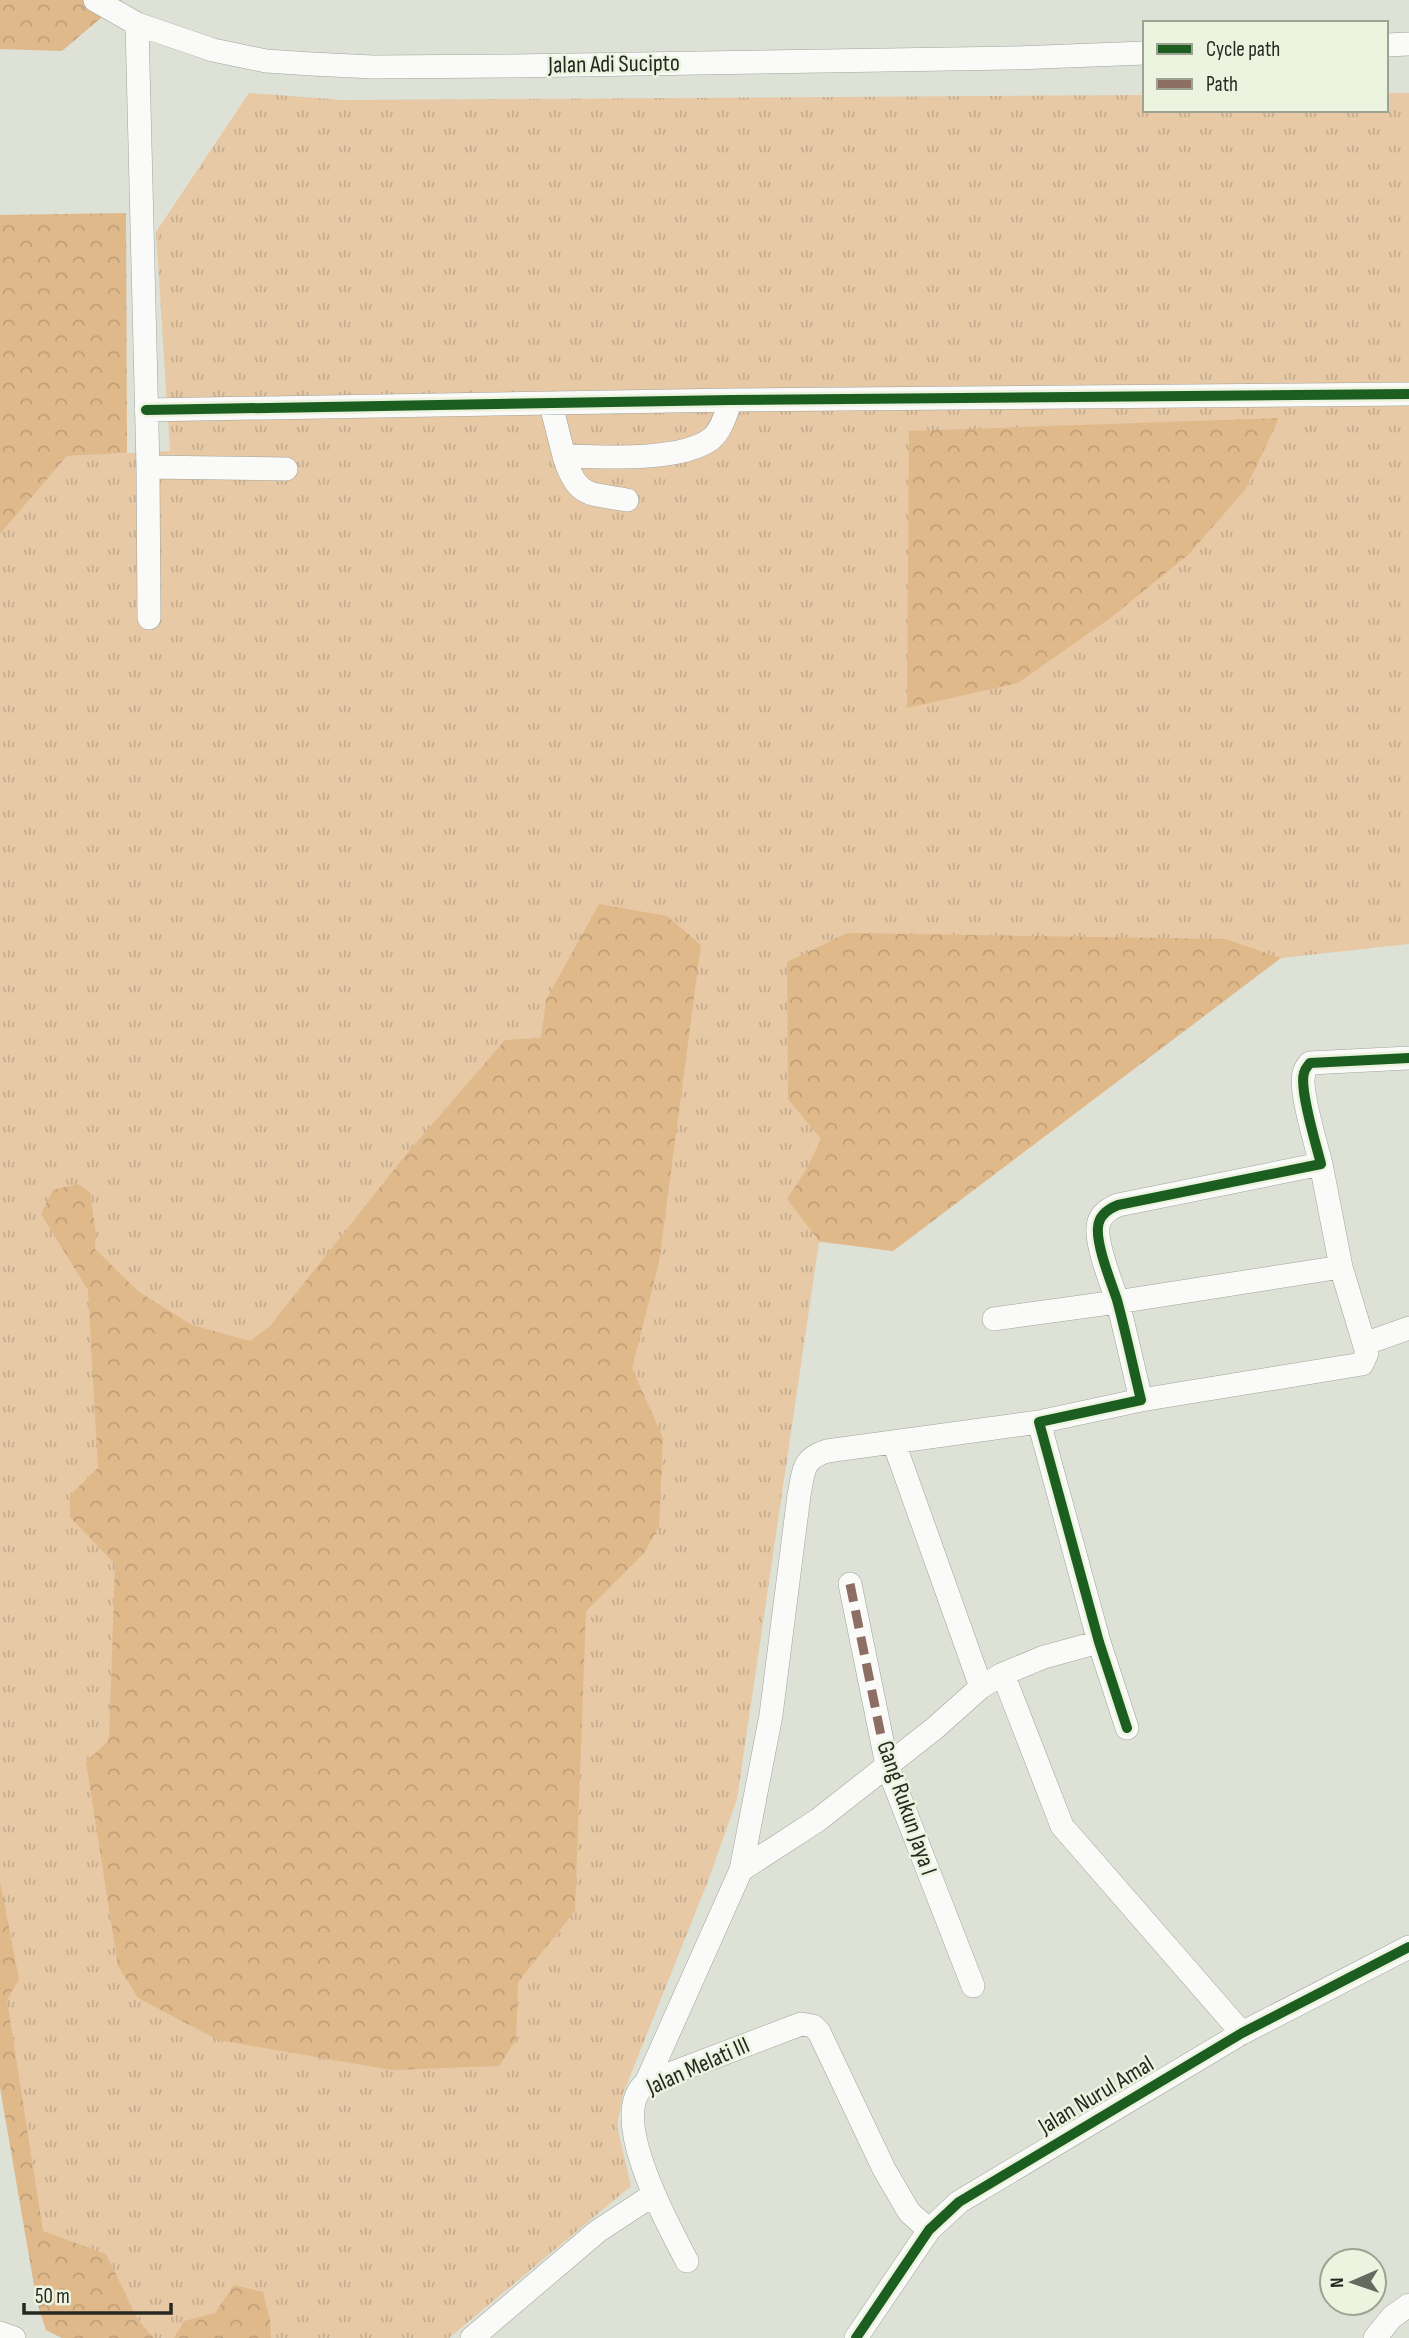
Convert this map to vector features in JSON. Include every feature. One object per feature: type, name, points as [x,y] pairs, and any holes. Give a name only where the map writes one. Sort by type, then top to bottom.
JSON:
[{"type":"street","name":"Jalan Adi Sucipto","points":[[94,0],[137,24],[213,50],[266,61],[373,67],[1143,53]]},
{"type":"street","points":[[137,24],[149,618]]},
{"type":"street","points":[[1388,45],[1409,44]]},
{"type":"street","points":[[146,410],[731,400],[1409,394]]},
{"type":"street","points":[[564,456],[627,457],[677,452],[703,444],[719,430],[731,400]]},
{"type":"street","points":[[551,405],[570,476],[581,489],[589,493],[627,500]]},
{"type":"street","points":[[148,467],[285,469]]},
{"type":"street","points":[[646,2083],[741,1870],[771,1715],[804,1469],[812,1457],[827,1451],[1039,1422],[1118,1403],[1362,1364],[1366,1359],[1364,1344],[1340,1267],[1303,1074],[1310,1063],[1409,1058]]},
{"type":"street","points":[[1141,1400],[1097,1228],[1107,1210],[1118,1205],[1321,1164]]},
{"type":"street","points":[[995,1319],[1340,1267]]},
{"type":"street","points":[[1364,1344],[1409,1328]]},
{"type":"street","points":[[1039,1422],[1099,1642],[1127,1728]]},
{"type":"street","points":[[894,1443],[981,1687]]},
{"type":"street","name":"Gang Rukun Jaya I","points":[[850,1584],[887,1765],[973,1986]]},
{"type":"street","points":[[741,1870],[818,1821],[935,1728],[981,1687],[1003,1674],[1045,1657],[1099,1642]]},
{"type":"street","points":[[1003,1674],[1062,1826],[1242,2033]]},
{"type":"street","name":"Jalan Nurul Amal","points":[[856,2338],[929,2230],[959,2202],[1242,2033],[1409,1947]]},
{"type":"street","name":"Jalan Melati III","points":[[687,2261],[653,2195],[638,2147],[633,2119],[636,2093],[646,2083],[801,2024],[813,2026],[819,2032],[884,2169],[909,2213],[929,2230]]},
{"type":"street","points":[[472,2338],[598,2231],[653,2195]]},
{"type":"street","points":[[1375,2338],[1392,2317],[1409,2305]]},
{"type":"street","points":[[0,2333],[14,2338]]},
{"type":"green space","points":[[0,0],[122,0],[62,51],[0,49]]},
{"type":"green space","points":[[249,93],[343,100],[1143,95],[1143,112],[1388,112],[1388,93],[1409,93],[1409,944],[1281,958],[893,1251],[819,1242],[737,1799],[708,1881],[623,2094],[617,2126],[631,2186],[449,2338],[62,2338],[46,2330],[37,2302],[0,2087],[0,534],[67,456],[170,451],[156,232]]},
{"type":"green space","points":[[126,213],[127,453],[67,456],[0,534],[0,215]]},
{"type":"green space","points":[[1279,418],[1245,490],[1188,555],[1109,619],[1018,683],[907,708],[909,431]]},
{"type":"green space","points":[[599,904],[667,916],[701,945],[659,1262],[632,1368],[663,1438],[659,1526],[644,1553],[586,1611],[575,1911],[518,1982],[516,2040],[499,2066],[392,2070],[218,2040],[138,1998],[118,1966],[86,1762],[109,1740],[115,1564],[70,1517],[70,1495],[98,1468],[88,1290],[41,1214],[53,1190],[78,1184],[90,1192],[96,1234],[95,1249],[139,1292],[192,1325],[250,1341],[270,1326],[404,1157],[505,1040],[541,1038],[546,1000]]},
{"type":"green space","points":[[847,933],[1225,939],[1281,958],[893,1251],[819,1241],[787,1199],[806,1170],[821,1139],[788,1099],[787,962]]},
{"type":"green space","points":[[0,1881],[19,1979],[7,2000],[43,2231],[106,2254],[138,2320],[154,2338],[62,2338],[46,2330],[37,2302],[0,2087]]},
{"type":"green space","points":[[234,2285],[263,2292],[271,2338],[174,2338],[184,2321],[215,2313]]},
{"type":"marked path","points":[[850,1584],[887,1765]]},
{"type":"cycle path","points":[[146,410],[731,400],[1409,394]]},
{"type":"cycle path","points":[[1127,1728],[1099,1642],[1039,1422],[1141,1400],[1117,1300],[1099,1243],[1100,1219],[1118,1205],[1321,1164],[1304,1091],[1304,1073],[1310,1063],[1409,1058]]},
{"type":"cycle path","points":[[856,2338],[929,2230],[959,2202],[1242,2033],[1409,1947]]}]
